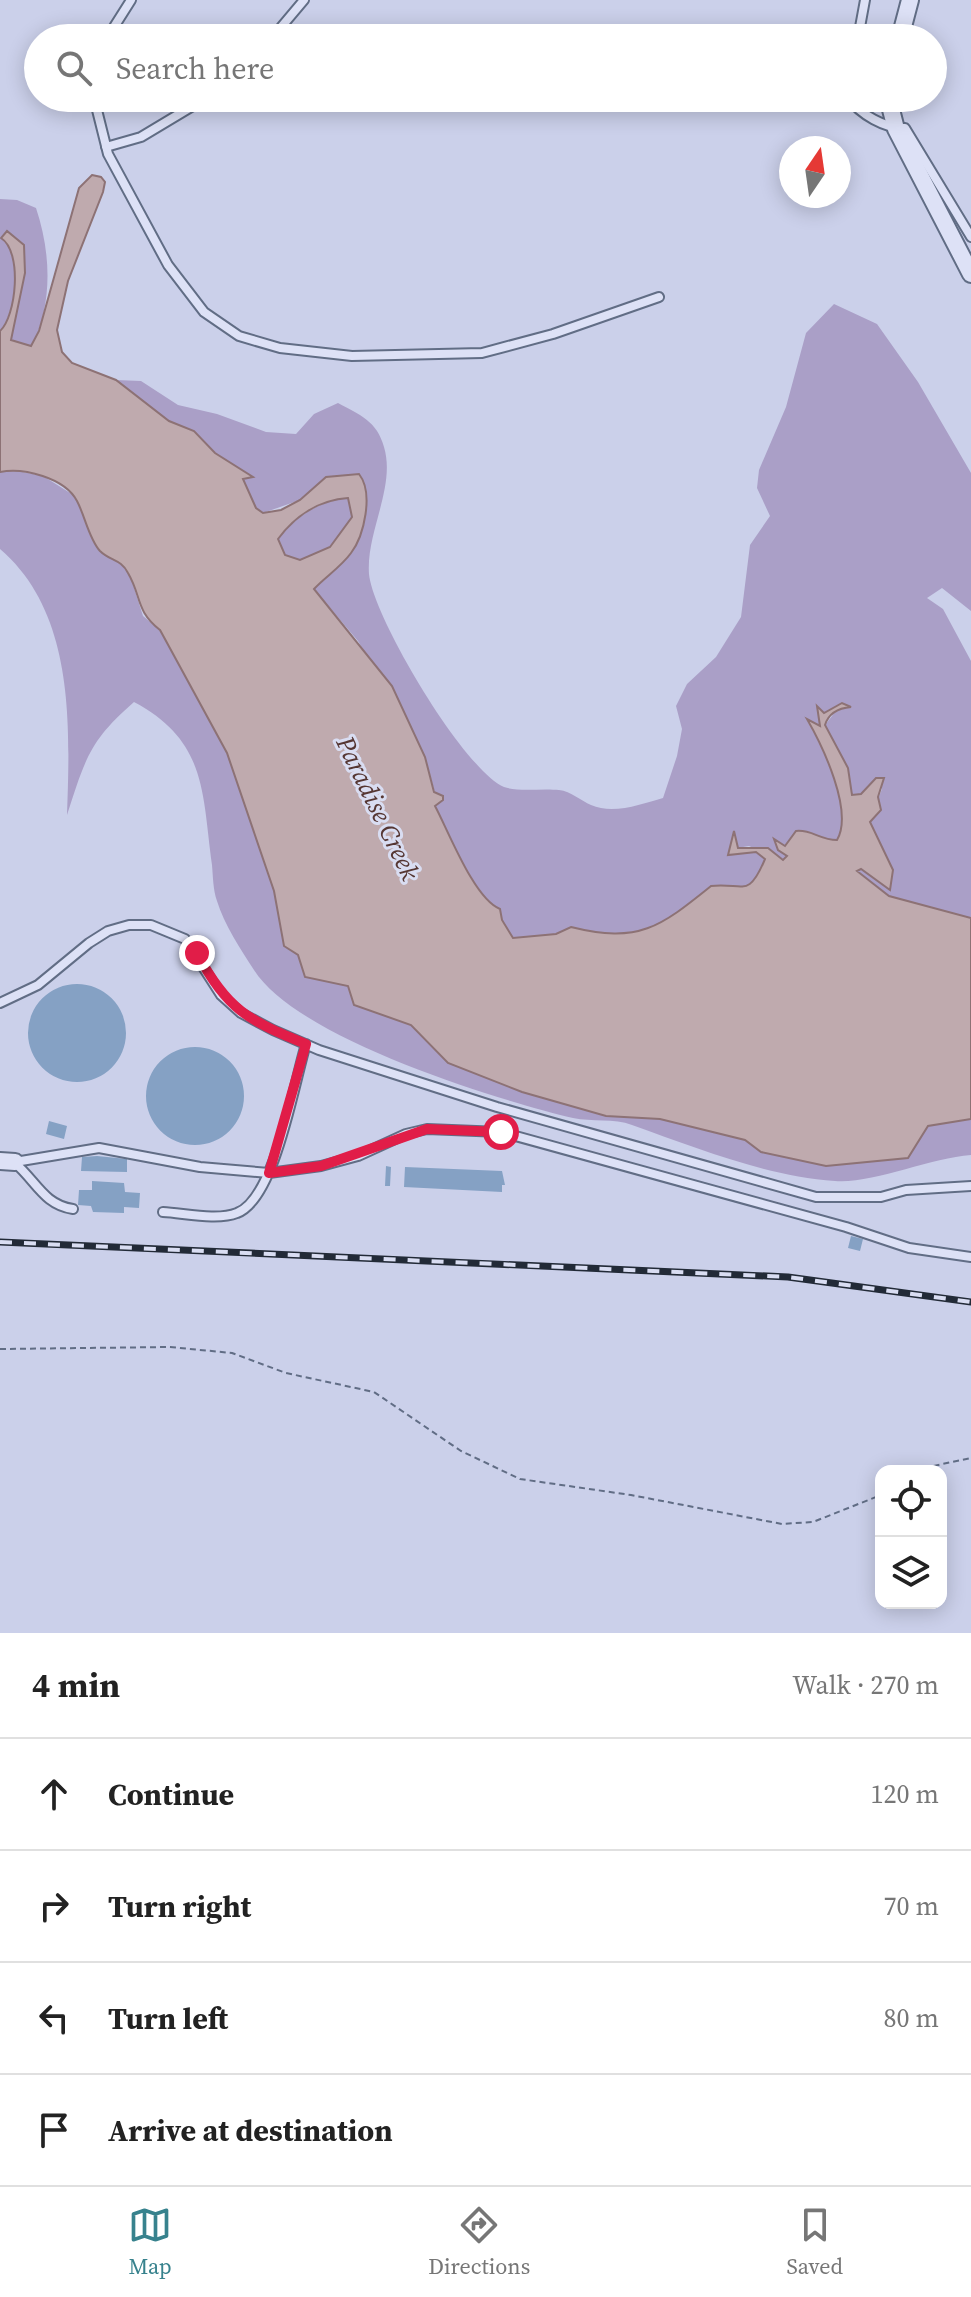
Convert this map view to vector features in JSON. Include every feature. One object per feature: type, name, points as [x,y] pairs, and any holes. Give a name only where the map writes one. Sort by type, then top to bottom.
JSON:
[{"type":"street","points":[[904,24],[910,0]]},
{"type":"street","points":[[892,112],[896,129],[971,274]]},
{"type":"lane","points":[[116,24],[131,0]]},
{"type":"lane","points":[[284,24],[304,0]]},
{"type":"lane","points":[[861,24],[865,0]]},
{"type":"lane","points":[[97,112],[106,147],[168,265],[204,312],[239,336],[280,348],[352,356],[482,353],[553,334],[659,297]]},
{"type":"lane","points":[[106,147],[141,137],[183,112]]},
{"type":"lane","points":[[861,112],[896,129],[905,128],[971,237]]},
{"type":"lane","points":[[0,1003],[38,985],[108,931],[129,925],[151,925],[185,939],[221,995],[241,1013],[306,1044],[497,1107],[816,1197],[881,1197],[906,1190],[971,1186]]},
{"type":"lane","points":[[163,1212],[231,1215],[241,1212],[263,1188],[306,1044]]},
{"type":"lane","points":[[7,1162],[99,1148],[200,1167],[269,1173],[321,1166],[427,1129],[501,1132],[846,1227],[909,1248],[971,1257]]},
{"type":"lane","points":[[7,1162],[32,1177],[55,1207],[73,1209]]},
{"type":"path","points":[[0,1349],[170,1347],[232,1353],[286,1373],[374,1392],[461,1451],[520,1479],[631,1495],[782,1524],[813,1522],[875,1497]]},
{"type":"path","points":[[938,1465],[971,1458]]},
{"type":"shaded area","points":[[0,199],[17,200],[36,208],[45,242],[48,278],[44,313],[32,346],[11,340],[25,273],[8,242],[16,261],[16,278],[11,309],[0,331]]},
{"type":"shaded area","points":[[834,304],[877,324],[918,382],[971,473],[971,611],[942,588],[927,598],[943,609],[971,661],[971,918],[889,896],[857,871],[861,869],[889,889],[893,870],[869,822],[882,789],[876,778],[861,794],[852,795],[848,768],[825,725],[842,703],[824,714],[817,707],[821,727],[807,719],[828,761],[839,796],[842,813],[837,840],[814,837],[780,846],[776,842],[787,856],[783,861],[749,846],[737,848],[735,834],[737,853],[756,852],[765,859],[749,885],[711,886],[662,921],[632,932],[614,934],[571,927],[556,934],[513,938],[502,920],[500,909],[481,892],[454,846],[435,805],[443,796],[435,793],[425,757],[358,641],[314,589],[351,553],[366,494],[326,477],[300,500],[263,513],[256,508],[243,479],[253,477],[215,453],[194,431],[169,421],[116,380],[141,381],[178,405],[217,414],[266,432],[296,434],[314,414],[338,403],[367,420],[381,438],[387,462],[384,494],[369,558],[369,574],[386,623],[423,690],[467,753],[487,775],[504,787],[563,791],[600,808],[618,809],[663,798],[682,729],[676,706],[687,684],[716,657],[741,617],[750,545],[770,516],[757,488],[759,470],[786,407],[806,333]]},
{"type":"shaded area","points":[[13,470],[43,476],[75,496],[99,550],[121,562],[130,575],[143,616],[160,630],[227,753],[274,891],[284,946],[298,954],[305,977],[349,986],[354,1005],[411,1025],[448,1063],[522,1092],[606,1116],[660,1119],[746,1140],[761,1152],[971,1119],[971,1155],[850,1181],[783,1173],[732,1160],[625,1123],[573,1118],[449,1081],[353,1042],[311,1019],[277,995],[254,970],[220,910],[197,771],[176,734],[158,717],[134,702],[107,728],[84,765],[67,815],[67,709],[55,638],[43,605],[25,575],[0,549],[0,472]]},
{"type":"shaded area","points":[[348,498],[352,517],[330,547],[300,560],[285,555],[278,539],[292,523],[318,506]]},
{"type":"water","name":"Paradise Creek","points":[[92,175],[101,177],[105,182],[68,281],[57,330],[62,352],[72,363],[116,380],[169,421],[194,431],[215,453],[253,477],[243,479],[256,508],[263,513],[281,510],[300,500],[326,477],[359,474],[366,492],[366,514],[360,536],[347,558],[314,589],[392,686],[425,757],[434,792],[443,796],[443,800],[435,806],[454,846],[481,892],[500,909],[502,920],[513,938],[556,934],[571,927],[614,934],[632,932],[662,921],[711,886],[749,885],[765,859],[756,852],[728,855],[734,831],[738,848],[768,848],[783,860],[787,856],[778,850],[774,839],[785,846],[796,831],[801,831],[837,840],[842,813],[839,796],[828,761],[807,719],[820,726],[817,706],[824,713],[842,703],[851,707],[835,712],[825,725],[848,768],[852,795],[861,794],[876,778],[884,778],[878,797],[881,810],[870,822],[893,870],[890,890],[861,869],[857,871],[889,896],[971,918],[971,1119],[928,1126],[908,1158],[826,1166],[761,1152],[745,1140],[660,1119],[606,1116],[522,1092],[448,1063],[411,1025],[354,1005],[348,986],[305,977],[298,955],[284,946],[274,891],[227,753],[160,630],[146,616],[128,573],[96,546],[77,501],[63,486],[31,473],[0,472],[0,331],[10,313],[15,284],[12,256],[1,238],[7,231],[24,245],[25,273],[11,340],[31,346],[39,331],[79,188]],"holes":[[[348,498],[352,517],[330,547],[300,560],[285,555],[278,539],[300,516],[337,499]]]},
{"type":"building","points":[[77,984],[96,988],[112,998],[122,1014],[126,1033],[122,1052],[112,1068],[96,1078],[77,1082],[58,1078],[42,1068],[32,1052],[28,1033],[32,1014],[42,998],[58,988]]},
{"type":"building","points":[[195,1047],[214,1051],[230,1061],[240,1077],[244,1096],[240,1115],[230,1131],[214,1141],[195,1145],[176,1141],[160,1131],[150,1115],[146,1096],[150,1077],[160,1061],[176,1051]]},
{"type":"building","points":[[49,1121],[67,1126],[64,1139],[46,1134]]},
{"type":"building","points":[[82,1157],[127,1159],[127,1172],[81,1171]]},
{"type":"building","points":[[386,1166],[391,1167],[390,1186],[385,1186]]},
{"type":"building","points":[[405,1167],[502,1171],[505,1185],[502,1185],[502,1192],[404,1187]]},
{"type":"building","points":[[92,1181],[124,1183],[125,1192],[140,1193],[139,1208],[124,1207],[124,1213],[93,1212],[91,1206],[78,1205],[79,1190],[92,1190]]},
{"type":"building","points":[[851,1236],[863,1239],[860,1251],[848,1248]]},
{"type":"railway","points":[[0,1242],[788,1277],[971,1302]]},
{"type":"route","points":[[197,953],[221,995],[241,1013],[306,1044],[269,1173],[321,1166],[358,1156],[406,1134],[427,1129],[501,1132]]}]
